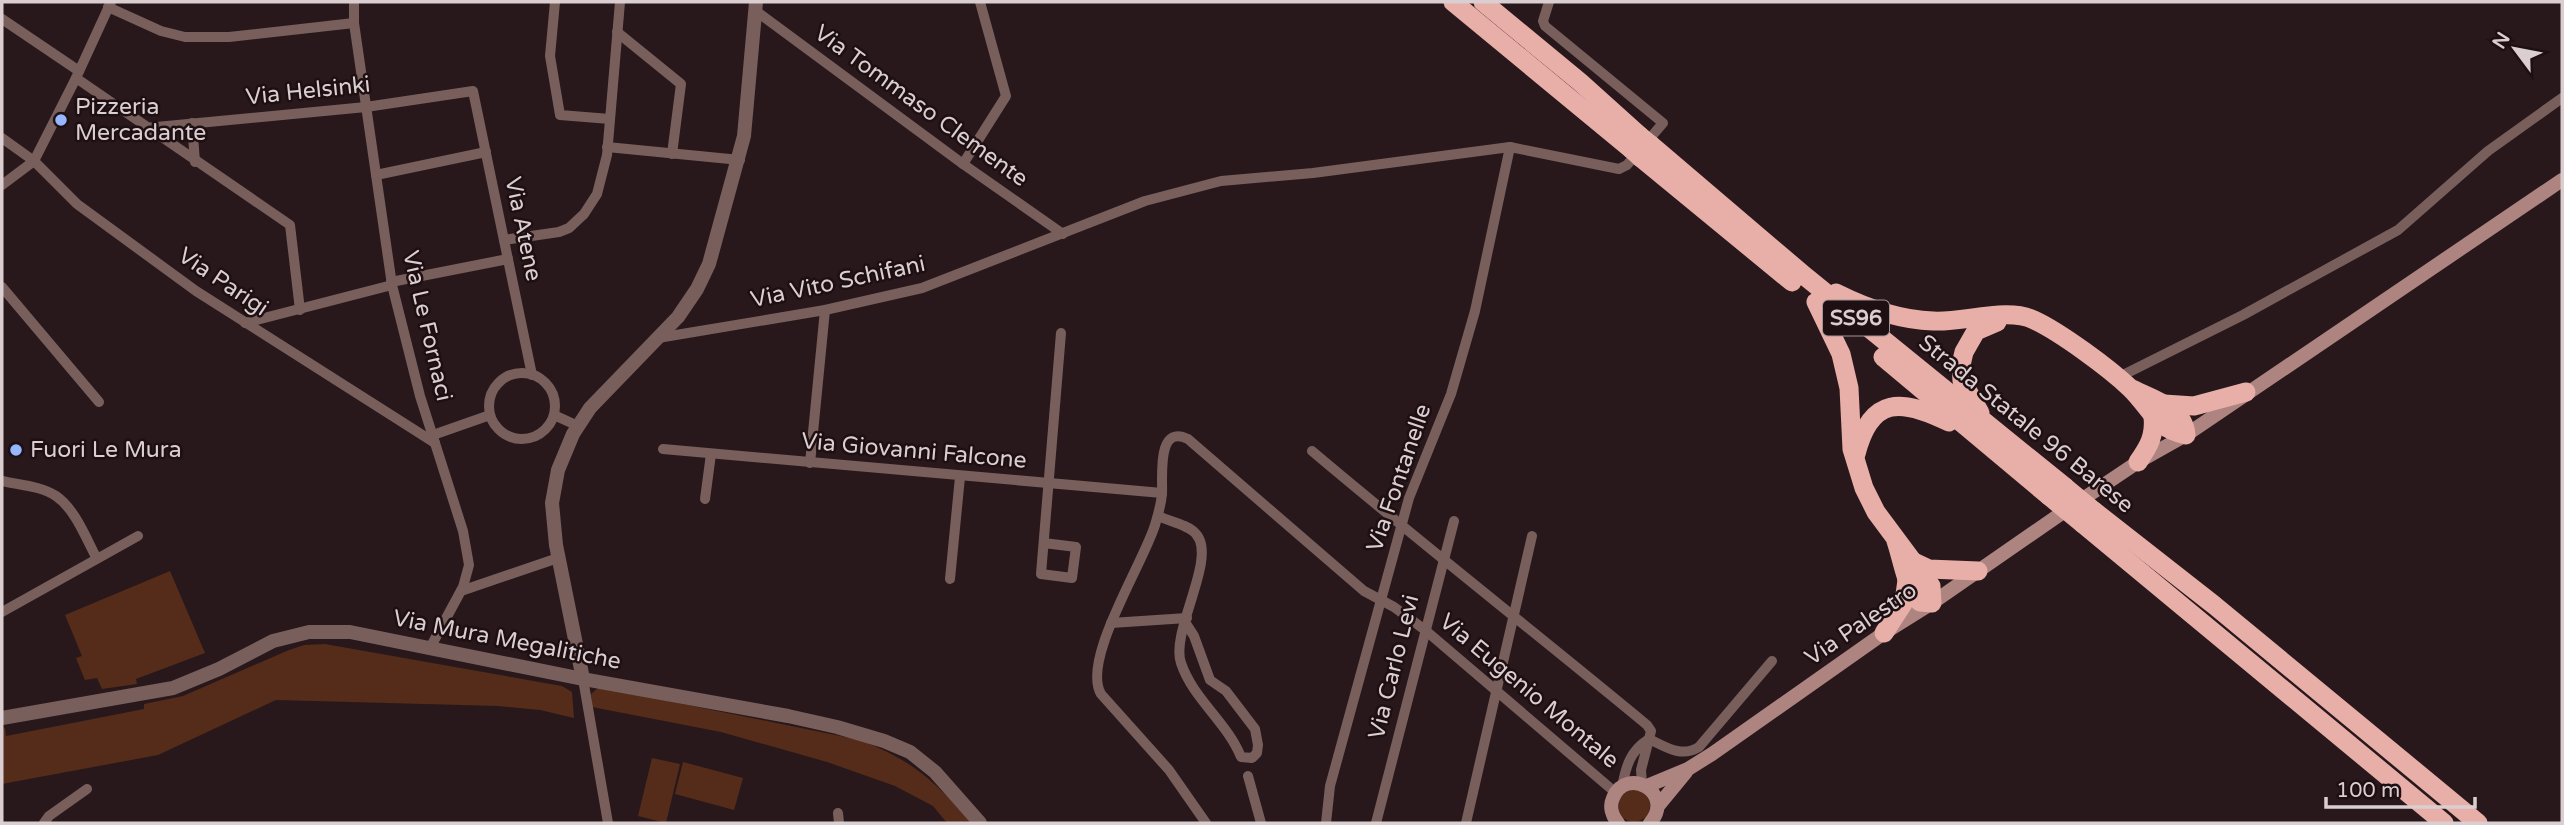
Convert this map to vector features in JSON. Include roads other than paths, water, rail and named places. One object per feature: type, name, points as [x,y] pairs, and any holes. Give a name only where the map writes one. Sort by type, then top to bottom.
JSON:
[{"type":"highway","name":"Strada Statale 96 Barese","points":[[1453,2],[1806,277],[1984,432]]},
{"type":"highway","name":"Strada Statale 96 Barese","points":[[1483,2],[1580,82],[1641,147],[1816,302],[2057,491],[2444,823]]},
{"type":"highway","points":[[1806,277],[1882,313],[1933,321],[2016,315],[2031,318],[2048,327],[2159,410],[2171,432],[2186,435]]},
{"type":"highway","points":[[1816,302],[1841,354],[1849,388],[1854,462],[1876,512],[1896,541],[1910,570],[1931,586],[1932,603]]},
{"type":"highway","points":[[1984,432],[1962,381],[1964,352],[1976,331],[2016,315]]},
{"type":"highway","points":[[2159,410],[2193,406],[2246,392]]},
{"type":"highway","points":[[1854,462],[1861,436],[1874,415],[1898,404],[1924,410],[1984,432]]},
{"type":"highway","points":[[2138,462],[2150,445],[2159,410]]},
{"type":"highway","name":"Strada Statale 96 Barese","points":[[2088,517],[2214,605],[2478,823]]},
{"type":"highway","points":[[1910,570],[1978,571]]},
{"type":"highway","points":[[1884,633],[1904,602],[1910,570]]},
{"type":"main road","name":"Via Palestro","points":[[1619,790],[1628,784],[1644,785],[1688,769],[2059,515],[2138,462],[2186,435],[2562,180]]},
{"type":"main road","name":"Via Palestro","points":[[1654,818],[1688,769]]},
{"type":"main road","points":[[1644,785],[1653,792],[1654,818]]},
{"type":"main road","points":[[1599,823],[1615,817],[1611,805],[1619,790]]},
{"type":"street","name":"Via Le Fornaci","points":[[354,2],[354,23],[391,284],[463,531],[468,572],[461,592],[430,648]]},
{"type":"street","points":[[555,2],[551,56],[560,115],[610,119]]},
{"type":"street","points":[[504,240],[559,232],[577,222],[597,194],[607,147],[620,2]]},
{"type":"street","points":[[963,164],[1006,96],[980,2]]},
{"type":"street","name":"Via Vito Schifani","points":[[658,338],[825,310],[922,288],[1145,201],[1221,181],[1313,173],[1510,147],[1619,169],[1627,165],[1663,122],[1545,26],[1543,21],[1549,2]]},
{"type":"street","points":[[2,185],[34,161],[78,75],[110,4],[161,31],[184,37],[229,37],[354,23]]},
{"type":"street","points":[[608,823],[583,679],[558,558],[552,503],[558,470],[578,425],[590,408],[678,317],[697,289],[709,264],[740,160],[751,78],[756,6]]},
{"type":"street","name":"Via Tommaso Clemente","points":[[756,6],[963,164],[1063,234]]},
{"type":"street","points":[[2,19],[146,128],[290,225],[300,310]]},
{"type":"street","points":[[617,32],[681,84],[672,154]]},
{"type":"street","name":"Via Helsinki","points":[[146,128],[366,107],[473,91]]},
{"type":"street","name":"Via Atene","points":[[473,91],[532,375]]},
{"type":"street","points":[[2123,383],[2398,230],[2488,151],[2562,98]]},
{"type":"street","points":[[192,122],[195,162]]},
{"type":"street","name":"Via Parigi","points":[[2,138],[34,161],[77,204],[195,292],[434,439]]},
{"type":"street","points":[[607,147],[740,160]]},
{"type":"street","name":"Via Fontanelle","points":[[1326,823],[1330,786],[1409,498],[1451,394],[1472,323],[1510,147]]},
{"type":"street","points":[[376,175],[486,152]]},
{"type":"street","points":[[245,323],[391,284],[508,259]]},
{"type":"street","points":[[2,287],[99,402]]},
{"type":"street","points":[[810,463],[825,310]]},
{"type":"street","points":[[1044,543],[1061,333]]},
{"type":"street","points":[[516,373],[532,375],[547,384],[553,393],[554,415],[541,433],[521,439],[502,432],[494,425],[489,404],[497,385],[505,377],[516,373]]},
{"type":"street","points":[[434,439],[490,415]]},
{"type":"street","points":[[554,415],[578,425]]},
{"type":"street","name":"Via Eugenio Montale","points":[[1162,494],[1163,450],[1170,441],[1183,436],[1364,591],[1381,599],[1425,630],[1619,790]]},
{"type":"street","name":"Via Giovanni Falcone","points":[[663,449],[1162,494]]},
{"type":"street","points":[[1312,451],[1647,725],[1651,731],[1641,770],[1644,785]]},
{"type":"street","points":[[705,499],[711,454]]},
{"type":"street","points":[[950,579],[960,477]]},
{"type":"street","points":[[2,481],[37,488],[58,497],[75,517],[96,557]]},
{"type":"street","points":[[1162,494],[1158,516],[1145,552],[1111,624],[1099,658],[1098,689],[1169,770],[1206,823]]},
{"type":"street","points":[[1158,516],[1195,532],[1201,541],[1199,572],[1179,646],[1181,663],[1191,683],[1247,758],[1249,787],[1261,823]]},
{"type":"street","name":"Via Carlo Levi","points":[[1376,823],[1454,521]]},
{"type":"street","points":[[2,612],[96,557],[138,536]]},
{"type":"street","points":[[1465,823],[1532,536]]},
{"type":"street","points":[[461,592],[558,558]]},
{"type":"street","points":[[1111,624],[1186,620]]},
{"type":"street","points":[[1186,620],[1210,680],[1226,691],[1255,729],[1257,753],[1247,758]]},
{"type":"street","name":"Via Mura Megalitiche","points":[[2,718],[173,688],[273,642],[309,632],[350,632],[583,679],[788,716],[884,741],[910,752],[935,772],[980,823]]},
{"type":"street","points":[[1649,738],[1684,753],[1699,747],[1772,661]]},
{"type":"street","points":[[1619,790],[1628,762],[1638,746],[1649,738]]},
{"type":"street","points":[[44,823],[49,816],[87,789]]},
{"type":"place","name":"Pizzeria Mercadante","points":[[61,120]]},
{"type":"place","name":"Fuori Le Mura","points":[[16,450]]}]
